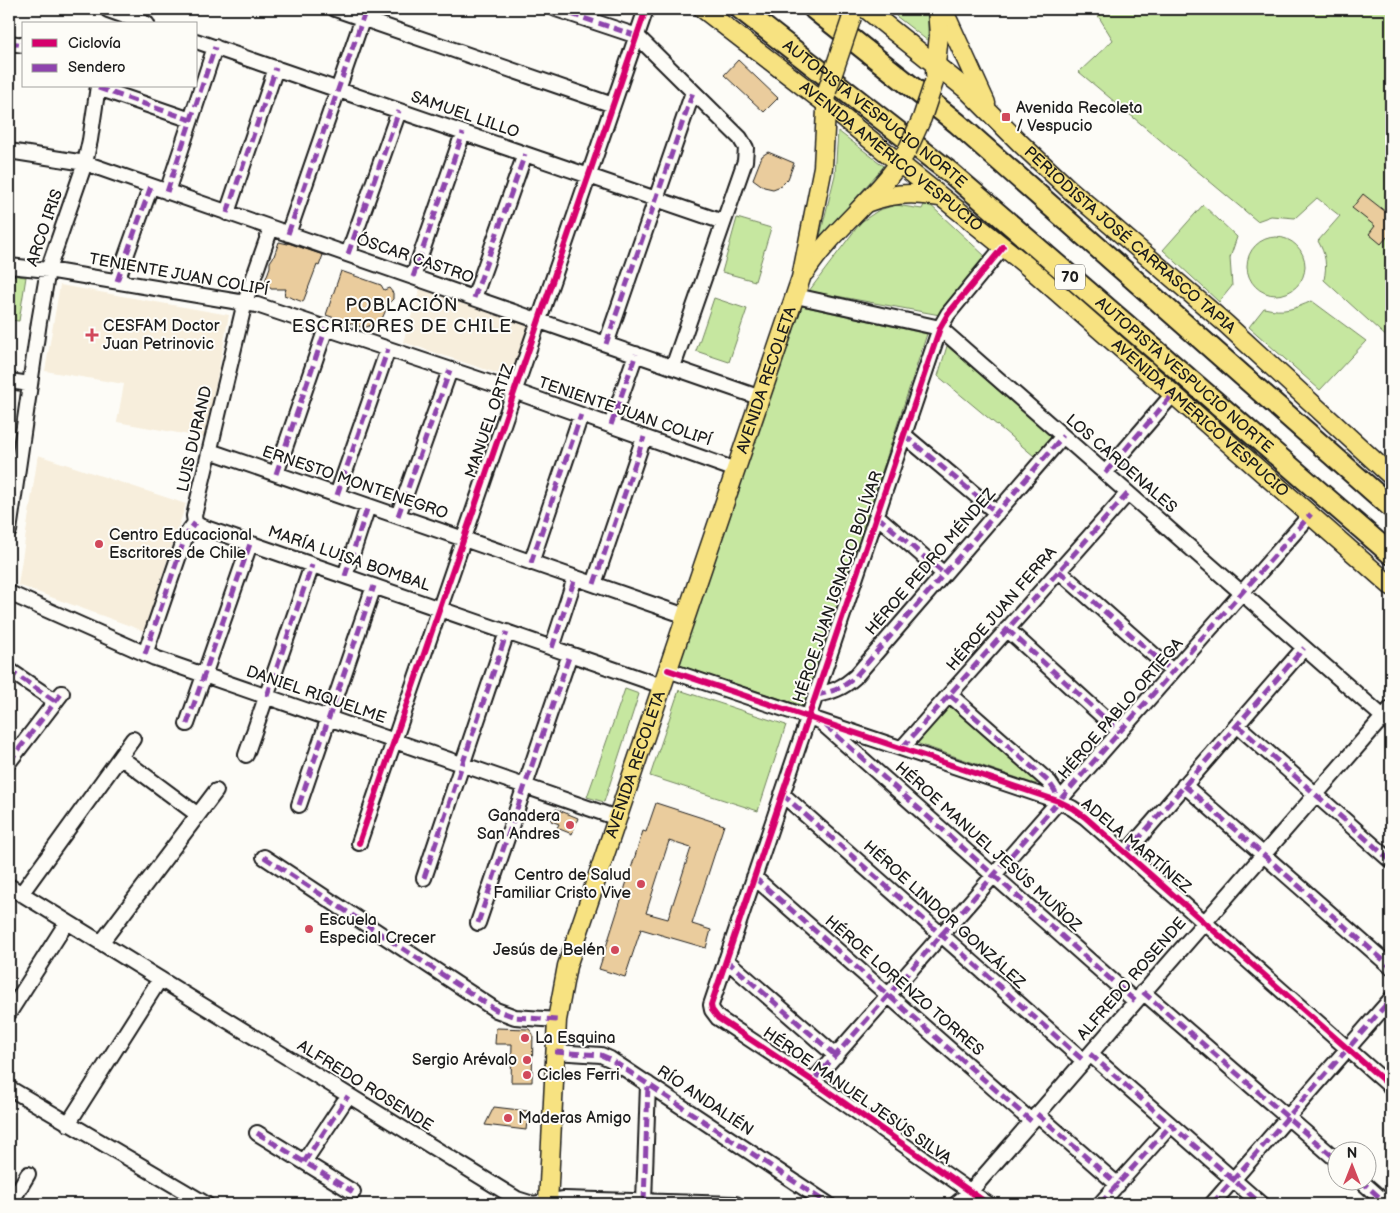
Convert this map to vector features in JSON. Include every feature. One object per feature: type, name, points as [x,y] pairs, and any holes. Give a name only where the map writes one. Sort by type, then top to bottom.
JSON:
[{"type":"highway","name":"AUTOPISTA VESPUCIO NORTE","points":[[741,9],[952,174],[1391,554]]},
{"type":"highway","name":"70","points":[[814,9],[957,123],[1391,507]]},
{"type":"main road","name":"AVENIDA AMÉRICO VESPUCIO","points":[[703,9],[826,98],[903,157],[939,197],[1064,297],[1391,586]]},
{"type":"main road","name":"AVENIDA RECOLETA","points":[[802,278],[823,248],[888,178],[903,157],[922,118],[934,82],[939,34],[938,9]]},
{"type":"main road","points":[[943,9],[991,113]]},
{"type":"main road","name":"AVENIDA RECOLETA","points":[[548,1202],[557,1020],[572,948],[802,278],[822,174],[826,98],[858,11]]},
{"type":"main road","name":"PERIODISTA JOSÉ CARRASCO TAPIA","points":[[858,11],[936,64],[991,113],[1069,189],[1226,324],[1391,476]]},
{"type":"main road","points":[[861,206],[883,197],[901,194],[939,197]]},
{"type":"street","points":[[335,9],[364,14],[613,105]]},
{"type":"street","points":[[556,9],[636,36],[740,138],[746,148],[745,160],[673,367]]},
{"type":"street","name":"MANUEL ORTIZ","points":[[359,843],[646,9]]},
{"type":"street","points":[[108,14],[139,22]]},
{"type":"street","points":[[288,234],[364,14]]},
{"type":"street","name":"SAMUEL LILLO","points":[[198,42],[723,222]]},
{"type":"street","points":[[9,43],[22,45]]},
{"type":"street","points":[[167,192],[216,47]]},
{"type":"street","points":[[227,213],[276,68]]},
{"type":"street","name":"ARCO IRIS","points":[[9,531],[11,496],[48,270],[85,164],[98,88]]},
{"type":"street","points":[[101,88],[191,120]]},
{"type":"street","points":[[606,344],[693,92]]},
{"type":"street","points":[[348,254],[399,111]]},
{"type":"street","points":[[414,277],[463,133]]},
{"type":"street","name":"ÓSCAR CASTRO","points":[[9,151],[85,164],[761,398]]},
{"type":"street","points":[[474,298],[525,154]]},
{"type":"street","points":[[117,282],[151,186]]},
{"type":"street","name":"LUIS DURAND","points":[[145,654],[186,535],[195,522],[194,516],[245,302],[271,228]]},
{"type":"street","name":"HÉROE JUAN IGNACIO BOLÍVAR","points":[[712,1010],[712,1000],[782,794],[814,718],[816,695],[940,328],[948,314],[1003,247]]},
{"type":"street","name":"TENIENTE JUAN COLIPÍ","points":[[9,266],[48,270],[245,302],[267,308],[736,470]]},
{"type":"street","name":"LOS CARDENALES","points":[[796,296],[940,328],[1304,648],[1389,716]]},
{"type":"street","points":[[276,474],[326,328]]},
{"type":"street","points":[[338,495],[388,349]]},
{"type":"street","points":[[610,425],[636,354]]},
{"type":"street","points":[[398,516],[450,370]]},
{"type":"street","points":[[9,381],[30,384]]},
{"type":"street","points":[[1105,473],[1174,393]]},
{"type":"street","points":[[531,562],[581,415]]},
{"type":"street","points":[[904,435],[997,513]]},
{"type":"street","name":"HÉROE PEDRO MÉNDEZ","points":[[816,695],[835,692],[845,686],[855,676],[1063,436]]},
{"type":"street","points":[[594,584],[644,437]]},
{"type":"street","name":"ERNESTO MONTENEGRO","points":[[210,451],[686,616]]},
{"type":"street","name":"HÉROE JUAN FERRA","points":[[902,748],[1128,493]]},
{"type":"street","points":[[345,576],[368,506]]},
{"type":"street","name":"HÉROE PABLO ORTEGA","points":[[813,1081],[1311,514]]},
{"type":"street","points":[[877,516],[944,574]]},
{"type":"street","name":"MARÍA LUISA BOMBAL","points":[[195,522],[200,526],[250,544],[570,654],[665,678]]},
{"type":"street","points":[[187,724],[250,544]]},
{"type":"street","points":[[246,755],[312,565]]},
{"type":"street","points":[[1059,570],[1172,672]]},
{"type":"street","points":[[552,648],[575,578]]},
{"type":"street","points":[[299,805],[374,586]]},
{"type":"street","name":"DANIEL RIQUELME","points":[[9,593],[145,654],[617,818]]},
{"type":"street","points":[[1007,629],[1120,732]]},
{"type":"street","points":[[424,878],[508,632]]},
{"type":"street","points":[[1126,853],[1304,648]]},
{"type":"street","points":[[478,923],[570,654]]},
{"type":"street","points":[[9,670],[58,697],[9,762]]},
{"type":"street","name":"ADELA MARTÍNEZ","points":[[665,678],[814,718],[1072,808],[1085,817],[1391,1086]]},
{"type":"street","points":[[950,695],[1049,782],[1056,791],[1058,802]]},
{"type":"street","name":"ALFREDO ROSENDE","points":[[956,1204],[970,1192],[1316,794],[1389,716]]},
{"type":"street","name":"HÉROE MANUEL JESÚS MUÑOZ","points":[[814,718],[994,876],[1328,1152]]},
{"type":"street","points":[[1237,725],[1391,860]]},
{"type":"street","points":[[15,890],[133,739]]},
{"type":"street","points":[[120,757],[198,815]]},
{"type":"street","points":[[1184,786],[1391,967]]},
{"type":"street","points":[[101,943],[216,791]]},
{"type":"street","name":"HÉROE LINDOR GONZÁLEZ","points":[[782,794],[941,935],[1170,1125],[1261,1204]]},
{"type":"street","points":[[264,857],[496,1010],[515,1017],[557,1020]]},
{"type":"street","name":"HÉROE LORENZO TORRES","points":[[754,877],[888,995],[1034,1118],[1118,1184]]},
{"type":"street","name":"ALFREDO ROSENDE","points":[[15,890],[348,1096],[526,1203],[533,1204],[564,1199],[736,1204]]},
{"type":"street","points":[[9,1013],[67,922]]},
{"type":"street","points":[[726,960],[836,1056]]},
{"type":"street","points":[[68,1124],[160,979]]},
{"type":"street","points":[[1212,1204],[1391,999]]},
{"type":"street","name":"HÉROE MANUEL JESÚS SILVA","points":[[712,1010],[718,1018],[813,1081],[988,1204]]},
{"type":"street","name":"RÍO ANDALIÉN","points":[[555,1052],[601,1054],[606,1056],[828,1204]]},
{"type":"street","points":[[636,1202],[648,1084]]},
{"type":"street","points":[[9,1088],[206,1204]]},
{"type":"street","points":[[304,1162],[348,1096]]},
{"type":"street","points":[[1100,1204],[1170,1125]]},
{"type":"street","points":[[257,1133],[353,1192]]},
{"type":"street","points":[[9,1204],[28,1174]]},
{"type":"street","points":[[1371,1190],[1387,1204]]},
{"type":"shaded area","points":[[60,285],[229,315],[206,438],[117,422],[124,384],[45,371]]},
{"type":"shaded area","points":[[420,289],[529,326],[511,378],[403,342]]},
{"type":"shaded area","name":"Centro Educacional Escritores de Chile","points":[[38,455],[186,504],[144,631],[18,585]]},
{"type":"green space","points":[[887,9],[928,9],[928,41]]},
{"type":"green space","points":[[1094,9],[1391,9],[1391,341],[1324,280],[1325,260],[1318,241],[1340,216],[1317,198],[1295,218],[1271,216],[1257,221],[1079,72],[1113,40]]},
{"type":"green space","points":[[838,131],[884,166],[819,240],[835,175]]},
{"type":"green space","points":[[926,201],[986,257],[940,315],[809,291],[861,222],[879,210],[896,205],[922,209]]},
{"type":"green space","points":[[1203,205],[1237,237],[1230,258],[1232,286],[1219,302],[1163,250]]},
{"type":"green space","points":[[737,218],[771,228],[755,281],[722,272]]},
{"type":"green space","points":[[1270,237],[1282,237],[1297,245],[1305,260],[1305,272],[1297,287],[1282,295],[1270,295],[1255,287],[1247,272],[1247,260],[1255,245]]},
{"type":"green space","points":[[9,275],[26,277],[19,321],[9,320]]},
{"type":"green space","points":[[714,298],[747,309],[729,362],[696,351]]},
{"type":"green space","points":[[1312,301],[1366,341],[1320,390],[1249,327],[1264,308],[1289,309]]},
{"type":"green space","points":[[802,306],[927,334],[805,707],[677,665]]},
{"type":"green space","points":[[947,346],[1052,437],[1034,456],[938,376]]},
{"type":"green space","points":[[625,689],[639,694],[604,802],[587,797]]},
{"type":"green space","points":[[679,690],[786,725],[758,811],[650,776]]},
{"type":"green space","points":[[949,707],[956,707],[1041,781],[1035,784],[913,742]]},
{"type":"building","points":[[738,60],[778,98],[764,112],[724,75]]},
{"type":"building","points":[[768,152],[794,163],[788,179],[781,186],[773,189],[764,187],[753,179],[762,156]]},
{"type":"building","points":[[1363,194],[1391,216],[1391,241],[1387,237],[1381,244],[1369,234],[1375,226],[1352,208]]},
{"type":"building","points":[[279,242],[288,243],[323,255],[319,266],[317,265],[303,302],[284,295],[286,289],[271,289],[268,285],[264,284],[270,262]]},
{"type":"building","points":[[341,271],[381,285],[384,290],[389,288],[393,293],[393,299],[389,303],[381,321],[364,328],[326,315]]},
{"type":"building","name":"Centro de Salud Familiar Cristo Vive","points":[[656,803],[724,825],[692,924],[711,930],[706,948],[641,929],[625,977],[599,969],[643,831],[646,832]],"holes":[[[669,841],[691,848],[668,919],[646,913]]]},
{"type":"building","points":[[556,809],[578,818],[572,834],[557,828],[559,824],[551,821]]},
{"type":"building","points":[[496,1028],[529,1029],[533,1034],[532,1082],[511,1082],[512,1044],[495,1044]]},
{"type":"building","name":"Maderas Amigo","points":[[494,1107],[528,1111],[526,1130],[485,1125]]},
{"type":"marked path","points":[[288,234],[366,9]]},
{"type":"marked path","points":[[556,9],[637,36]]},
{"type":"marked path","points":[[9,43],[22,45]]},
{"type":"marked path","points":[[167,192],[215,47]]},
{"type":"marked path","points":[[227,213],[276,68]]},
{"type":"marked path","points":[[98,88],[191,120]]},
{"type":"marked path","points":[[606,344],[693,92]]},
{"type":"marked path","points":[[348,254],[399,111]]},
{"type":"marked path","points":[[413,277],[463,133]]},
{"type":"marked path","points":[[474,298],[525,154]]},
{"type":"marked path","points":[[117,281],[151,186]]},
{"type":"marked path","points":[[276,474],[326,328]]},
{"type":"marked path","points":[[337,495],[388,349]]},
{"type":"marked path","points":[[611,425],[636,354]]},
{"type":"marked path","points":[[398,516],[450,370]]},
{"type":"marked path","points":[[1105,473],[1174,393]]},
{"type":"marked path","points":[[531,563],[581,415]]},
{"type":"marked path","points":[[904,435],[997,513]]},
{"type":"marked path","points":[[816,695],[837,689],[855,677],[1063,436]]},
{"type":"marked path","points":[[594,584],[644,437]]},
{"type":"marked path","points":[[902,748],[1128,493]]},
{"type":"marked path","points":[[345,576],[368,506]]},
{"type":"marked path","points":[[813,1081],[1311,514]]},
{"type":"marked path","points":[[877,516],[944,574]]},
{"type":"marked path","points":[[145,654],[186,535],[195,523]]},
{"type":"marked path","points":[[187,724],[250,544]]},
{"type":"marked path","points":[[267,696],[312,565]]},
{"type":"marked path","points":[[1059,571],[1172,671]]},
{"type":"marked path","points":[[552,648],[575,578]]},
{"type":"marked path","points":[[299,805],[374,586]]},
{"type":"marked path","points":[[1007,629],[1120,732]]},
{"type":"marked path","points":[[424,878],[507,632]]},
{"type":"marked path","points":[[1126,853],[1304,648]]},
{"type":"marked path","points":[[478,923],[570,654]]},
{"type":"marked path","points":[[9,670],[55,701]]},
{"type":"marked path","points":[[9,762],[62,693]]},
{"type":"marked path","points":[[950,695],[1049,782],[1055,791],[1058,801]]},
{"type":"marked path","points":[[825,725],[1135,1001]]},
{"type":"marked path","points":[[1237,725],[1391,861]]},
{"type":"marked path","points":[[1184,785],[1391,967]]},
{"type":"marked path","points":[[782,794],[1084,1061]]},
{"type":"marked path","points":[[264,857],[496,1010],[515,1017],[557,1020]]},
{"type":"marked path","points":[[754,877],[1031,1121]]},
{"type":"marked path","points":[[726,960],[836,1056]]},
{"type":"marked path","points":[[1143,992],[1328,1152]]},
{"type":"marked path","points":[[1212,1204],[1391,999]]},
{"type":"marked path","points":[[555,1052],[601,1055],[610,1059],[828,1204]]},
{"type":"marked path","points":[[1090,1054],[1261,1204]]},
{"type":"marked path","points":[[644,1202],[648,1084]]},
{"type":"marked path","points":[[304,1162],[348,1096]]},
{"type":"marked path","points":[[1037,1114],[1118,1185]]},
{"type":"marked path","points":[[1100,1204],[1171,1125]]},
{"type":"marked path","points":[[257,1133],[353,1192]]},
{"type":"marked path","points":[[1371,1190],[1387,1204]]},
{"type":"cycle path","points":[[359,843],[646,9]]},
{"type":"cycle path","points":[[988,1204],[813,1081],[718,1018],[711,1005],[940,328],[948,314],[1003,247]]},
{"type":"cycle path","points":[[668,670],[1058,801],[1072,808],[1085,817],[1391,1087]]},
{"type":"place","name":"Avenida Recoleta / Vespucio","points":[[1006,117]]},
{"type":"place","name":"CESFAM Doctor Juan Petrinovic","points":[[92,335]]},
{"type":"place","name":"Centro Educacional Escritores de Chile","points":[[99,544]]},
{"type":"place","name":"Ganadera San Andres","points":[[570,825]]},
{"type":"place","name":"Centro de Salud Familiar Cristo Vive","points":[[641,884]]},
{"type":"place","name":"Escuela Especial Crecer","points":[[309,929]]},
{"type":"place","name":"Jesús de Belén","points":[[615,950]]},
{"type":"place","name":"La Esquina","points":[[525,1038]]},
{"type":"place","name":"Sergio Arévalo","points":[[527,1060]]},
{"type":"place","name":"Cicles Ferri","points":[[527,1075]]},
{"type":"place","name":"Maderas Amigo","points":[[508,1118]]},
{"type":"district","name":"POBLACIÓN ESCRITORES DE CHILE","points":[[402,315]]}]
